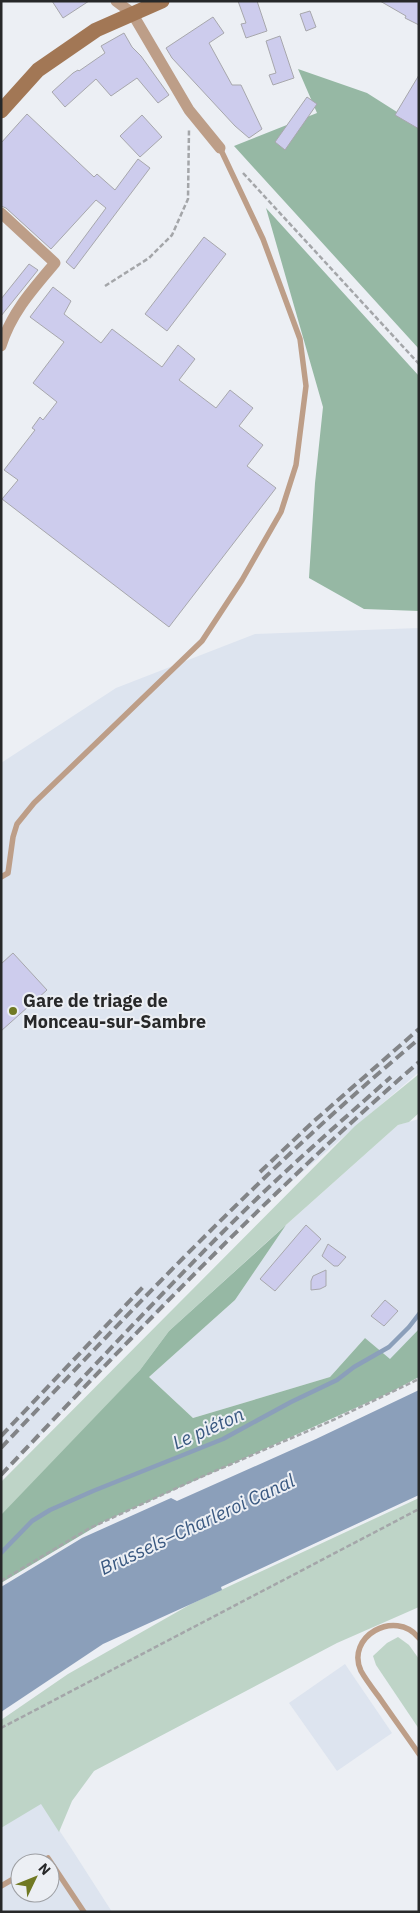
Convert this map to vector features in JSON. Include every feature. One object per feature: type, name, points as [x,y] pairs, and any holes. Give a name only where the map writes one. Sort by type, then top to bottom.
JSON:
[{"type":"main road","points":[[1,111],[38,70],[96,30],[162,1]]},
{"type":"street","points":[[116,1],[132,13],[189,110],[220,148]]},
{"type":"street","points":[[1,213],[55,263],[22,301],[5,332],[1,346]]},
{"type":"lane","points":[[1,877],[8,873],[17,824],[34,803],[202,641],[242,580],[281,512],[296,465],[306,386],[300,339],[263,239],[220,148]]},
{"type":"lane","points":[[419,1638],[400,1625],[383,1626],[366,1637],[358,1653],[361,1671],[419,1754]]},
{"type":"lane","points":[[60,1876],[84,1912]]},
{"type":"path","points":[[105,286],[149,258],[172,235],[188,199],[189,110]]},
{"type":"path","points":[[240,170],[419,364]]},
{"type":"path","points":[[1,1581],[88,1529],[192,1481],[331,1421],[419,1379]]},
{"type":"path","points":[[1,1728],[419,1509]]},
{"type":"shaded area","points":[[419,628],[419,1072],[248,1219],[1,1476],[1,763],[116,688],[255,634]]},
{"type":"shaded area","points":[[419,1119],[419,1329],[390,1360],[365,1338],[330,1377],[193,1418],[149,1377],[235,1300],[286,1225],[398,1125]]},
{"type":"shaded area","points":[[345,1664],[392,1733],[337,1771],[289,1703]]},
{"type":"shaded area","points":[[1,1743],[71,1848],[112,1912],[1,1912]]},
{"type":"green space","points":[[298,69],[367,93],[419,126],[419,349],[234,146],[317,113]]},
{"type":"green space","points":[[266,208],[419,376],[419,611],[364,609],[309,578],[315,483],[323,407]]},
{"type":"green space","points":[[419,1074],[419,1113],[409,1122],[398,1125],[169,1331],[140,1370],[1,1520],[1,1482],[355,1126]]},
{"type":"green space","points":[[286,1225],[235,1300],[149,1377],[193,1418],[330,1377],[365,1338],[390,1359],[419,1329],[419,1377],[391,1392],[105,1521],[1,1583],[1,1515],[140,1370],[169,1331]]},
{"type":"green space","points":[[419,1498],[419,1607],[337,1643],[94,1771],[72,1801],[59,1832],[41,1804],[1,1828],[1,1720],[68,1674],[191,1604]]},
{"type":"green space","points":[[398,1637],[409,1645],[419,1659],[419,1729],[376,1665],[373,1656],[387,1643]]},
{"type":"water","name":"Brussels–Charleroi Canal","points":[[419,1390],[419,1495],[221,1587],[222,1590],[103,1644],[1,1712],[1,1587],[82,1538],[171,1498],[177,1501],[316,1439]]},
{"type":"building","points":[[52,1],[89,1],[63,18]]},
{"type":"building","points":[[238,1],[257,1],[267,31],[246,38],[241,24],[246,23]]},
{"type":"building","points":[[380,1],[419,1],[419,25],[405,18],[406,16]]},
{"type":"building","points":[[310,11],[316,27],[306,31],[300,14]]},
{"type":"building","points":[[213,17],[224,33],[209,43],[232,85],[241,85],[262,129],[249,138],[235,126],[172,58],[166,48]]},
{"type":"building","points":[[124,33],[132,47],[141,56],[169,95],[158,103],[137,78],[111,96],[96,79],[65,107],[52,92],[73,73],[105,53],[101,46]]},
{"type":"building","points":[[280,36],[294,78],[273,85],[269,75],[276,73],[266,41]]},
{"type":"building","points":[[419,75],[419,129],[395,115]]},
{"type":"building","points":[[307,97],[317,104],[285,150],[275,142]]},
{"type":"building","points":[[27,114],[94,177],[97,174],[115,190],[138,159],[150,168],[74,269],[66,262],[106,208],[96,200],[51,249],[6,208],[1,206],[1,143]]},
{"type":"building","points":[[142,115],[162,137],[140,157],[120,136]]},
{"type":"building","points":[[204,237],[226,254],[167,331],[145,314]]},
{"type":"building","points":[[29,264],[38,270],[1,316],[1,299]]},
{"type":"building","points":[[53,287],[71,301],[64,314],[101,343],[112,329],[162,367],[178,345],[195,359],[179,380],[216,408],[230,390],[253,408],[239,426],[263,445],[247,466],[276,488],[169,627],[2,499],[18,480],[4,470],[35,430],[32,428],[40,417],[43,420],[57,402],[33,383],[64,342],[30,317]]},
{"type":"building","name":"Gare de triage de Monceau-sur-Sambre","points":[[13,953],[47,990],[1,1031],[1,964]]},
{"type":"building","points":[[306,1225],[321,1239],[275,1291],[260,1279]]},
{"type":"building","points":[[328,1244],[346,1257],[338,1266],[334,1266],[322,1256]]},
{"type":"building","points":[[326,1270],[326,1286],[311,1290],[313,1276]]},
{"type":"building","points":[[385,1300],[398,1311],[384,1326],[371,1316]]},
{"type":"waterway","name":"Le piéton","points":[[1,1553],[32,1521],[50,1510],[223,1439],[291,1402],[337,1380],[354,1367],[389,1347],[419,1314]]},
{"type":"railway","points":[[260,1172],[314,1121],[419,1029]]},
{"type":"railway","points":[[1,1448],[153,1289],[256,1186],[363,1087],[419,1039]]},
{"type":"railway","points":[[1,1475],[205,1263],[310,1161],[419,1062]]},
{"type":"railway","points":[[75,1386],[241,1214],[391,1077]]},
{"type":"railway","points":[[1,1436],[144,1286]]},
{"type":"place","name":"Gare de triage de Monceau-sur-Sambre","points":[[13,1011]]}]
